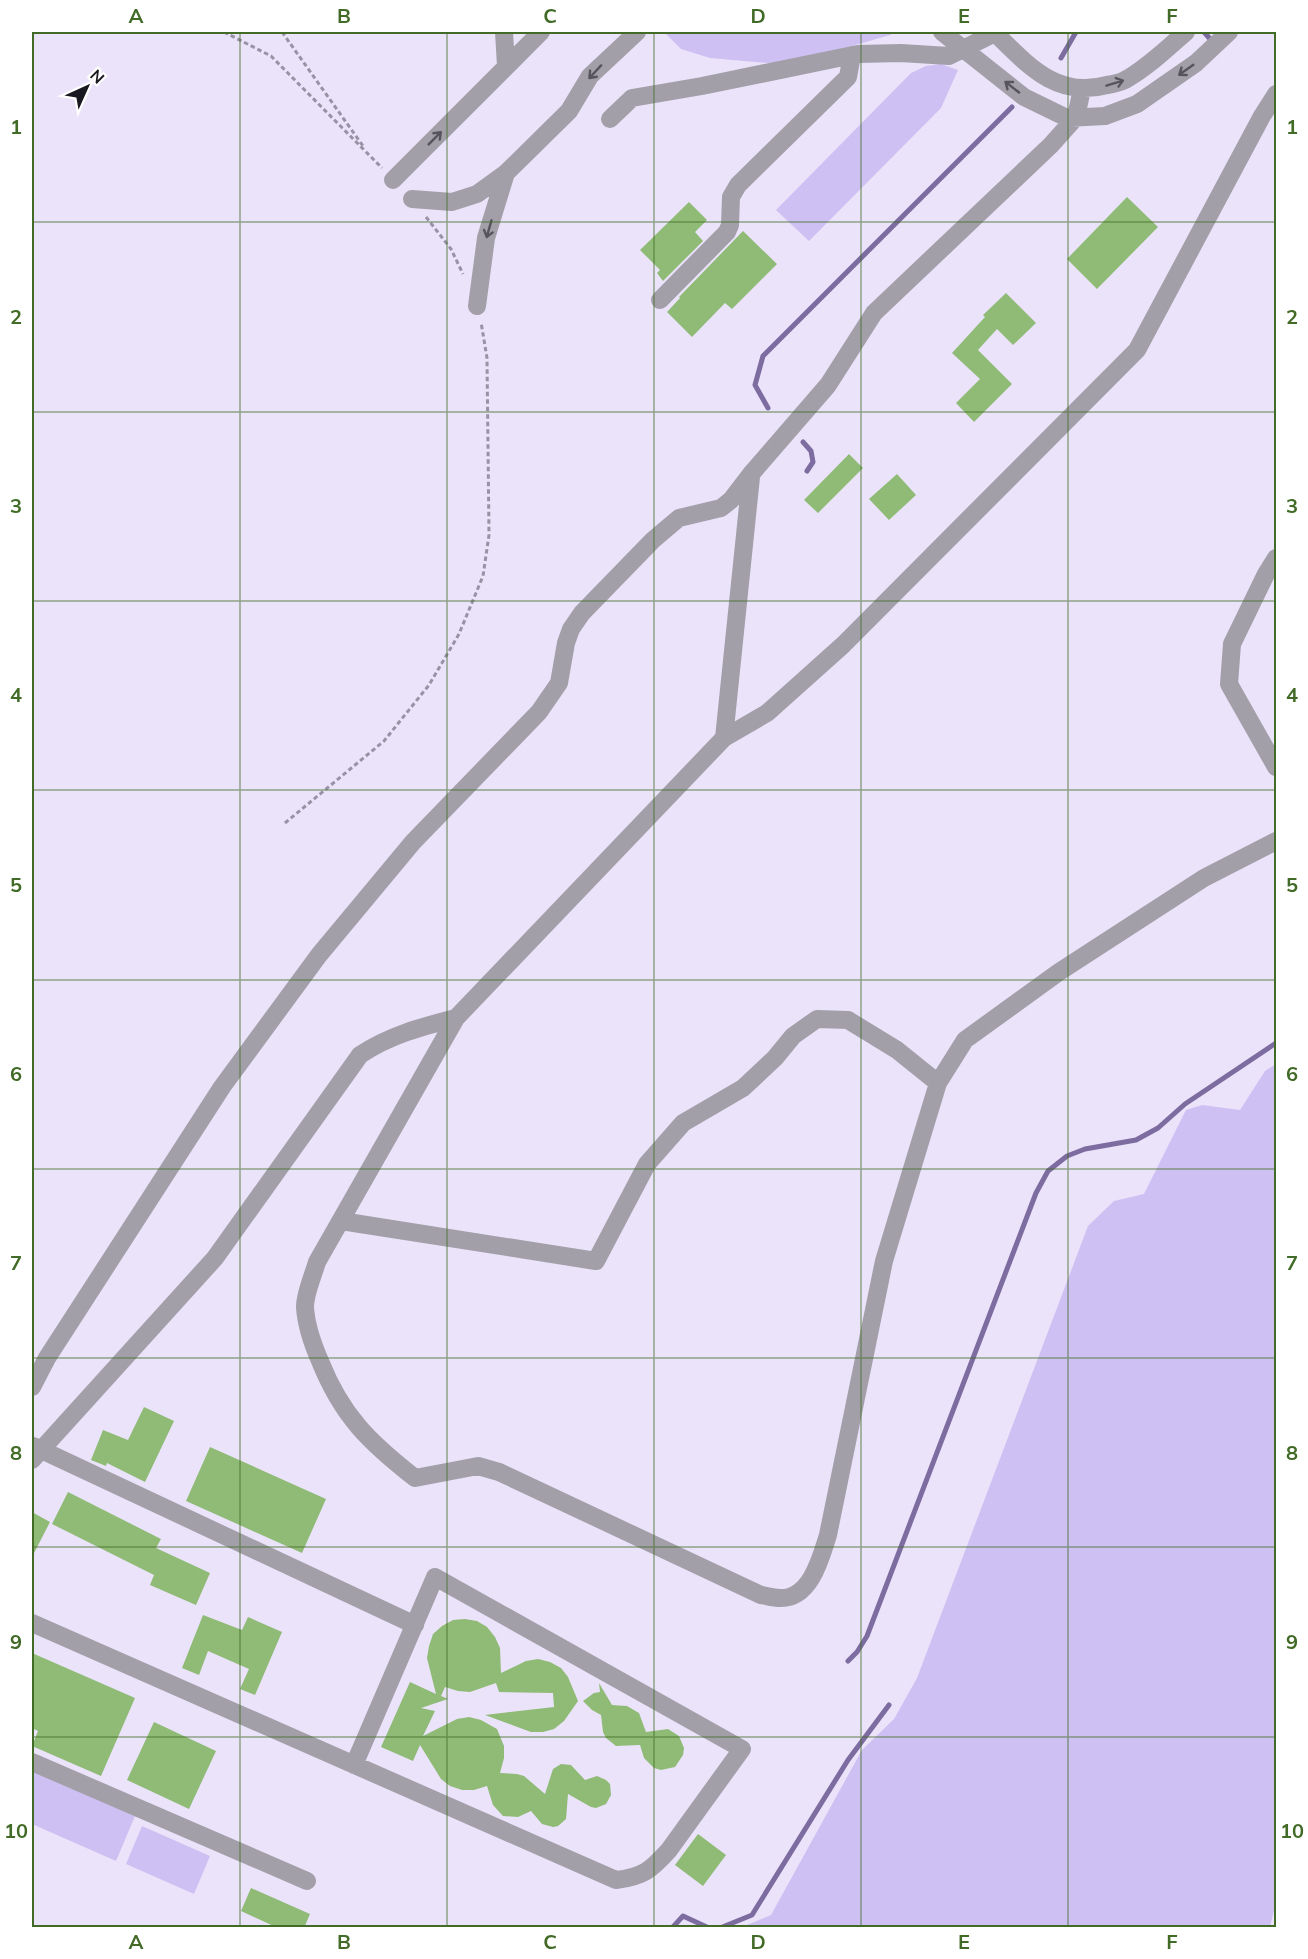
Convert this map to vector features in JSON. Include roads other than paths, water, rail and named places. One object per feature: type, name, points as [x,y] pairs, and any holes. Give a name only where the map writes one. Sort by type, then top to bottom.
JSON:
[{"type":"lane","points":[[504,32],[506,66]]},
{"type":"lane","points":[[393,180],[541,32]]},
{"type":"lane","points":[[412,199],[452,202],[477,194],[506,173],[569,111],[590,76],[637,32]]},
{"type":"lane","points":[[942,32],[1024,97],[1066,118],[1105,116],[1137,104],[1196,63],[1229,32]]},
{"type":"lane","points":[[610,119],[632,98],[702,87],[852,55],[901,53],[949,56],[965,50],[994,32],[1028,65],[1064,87],[1092,89],[1123,81],[1186,32]]},
{"type":"lane","points":[[660,300],[727,232],[730,225],[731,197],[738,185],[848,77],[852,55]]},
{"type":"lane","points":[[32,1387],[47,1358],[222,1087],[319,955],[413,842],[539,712],[559,683],[566,643],[571,629],[582,614],[662,532],[679,518],[721,508],[731,500],[828,385],[874,313],[1051,145],[1076,117],[1082,89]]},
{"type":"lane","points":[[1276,94],[1137,350],[843,645],[767,712],[724,738],[456,1018],[317,1262],[305,1306],[314,1345],[328,1381],[350,1418],[389,1457],[415,1478],[478,1466],[499,1472],[761,1595],[782,1599],[798,1592],[818,1566],[828,1534],[884,1261],[938,1083],[965,1040],[1059,972],[1204,878],[1276,841]]},
{"type":"lane","points":[[477,306],[486,238],[506,173]]},
{"type":"lane","points":[[724,738],[752,474]]},
{"type":"lane","points":[[1276,558],[1232,644],[1229,684],[1276,767]]},
{"type":"lane","points":[[415,1624],[35,1452],[214,1258],[360,1055],[379,1042],[407,1030],[456,1018]]},
{"type":"lane","points":[[340,1221],[596,1261],[647,1164],[683,1123],[743,1088],[775,1058],[793,1036],[817,1019],[848,1020],[897,1050],[938,1083]]},
{"type":"lane","points":[[32,1623],[354,1765],[616,1880],[647,1873],[656,1865],[742,1749],[435,1577],[354,1765]]},
{"type":"lane","points":[[32,1762],[307,1881]]},
{"type":"waterway","points":[[1061,58],[1076,32]]},
{"type":"waterway","points":[[1204,32],[1211,40]]},
{"type":"waterway","points":[[768,408],[755,385],[763,356],[1012,107]]},
{"type":"waterway","points":[[803,442],[811,451],[813,462],[807,471]]},
{"type":"waterway","points":[[848,1661],[867,1636],[1036,1193],[1048,1171],[1067,1156],[1085,1149],[1136,1140],[1158,1128],[1185,1104],[1276,1043]]},
{"type":"waterway","points":[[720,1928],[752,1915],[848,1760],[889,1705]]},
{"type":"waterway","points":[[672,1928],[683,1916],[709,1928]]}]
